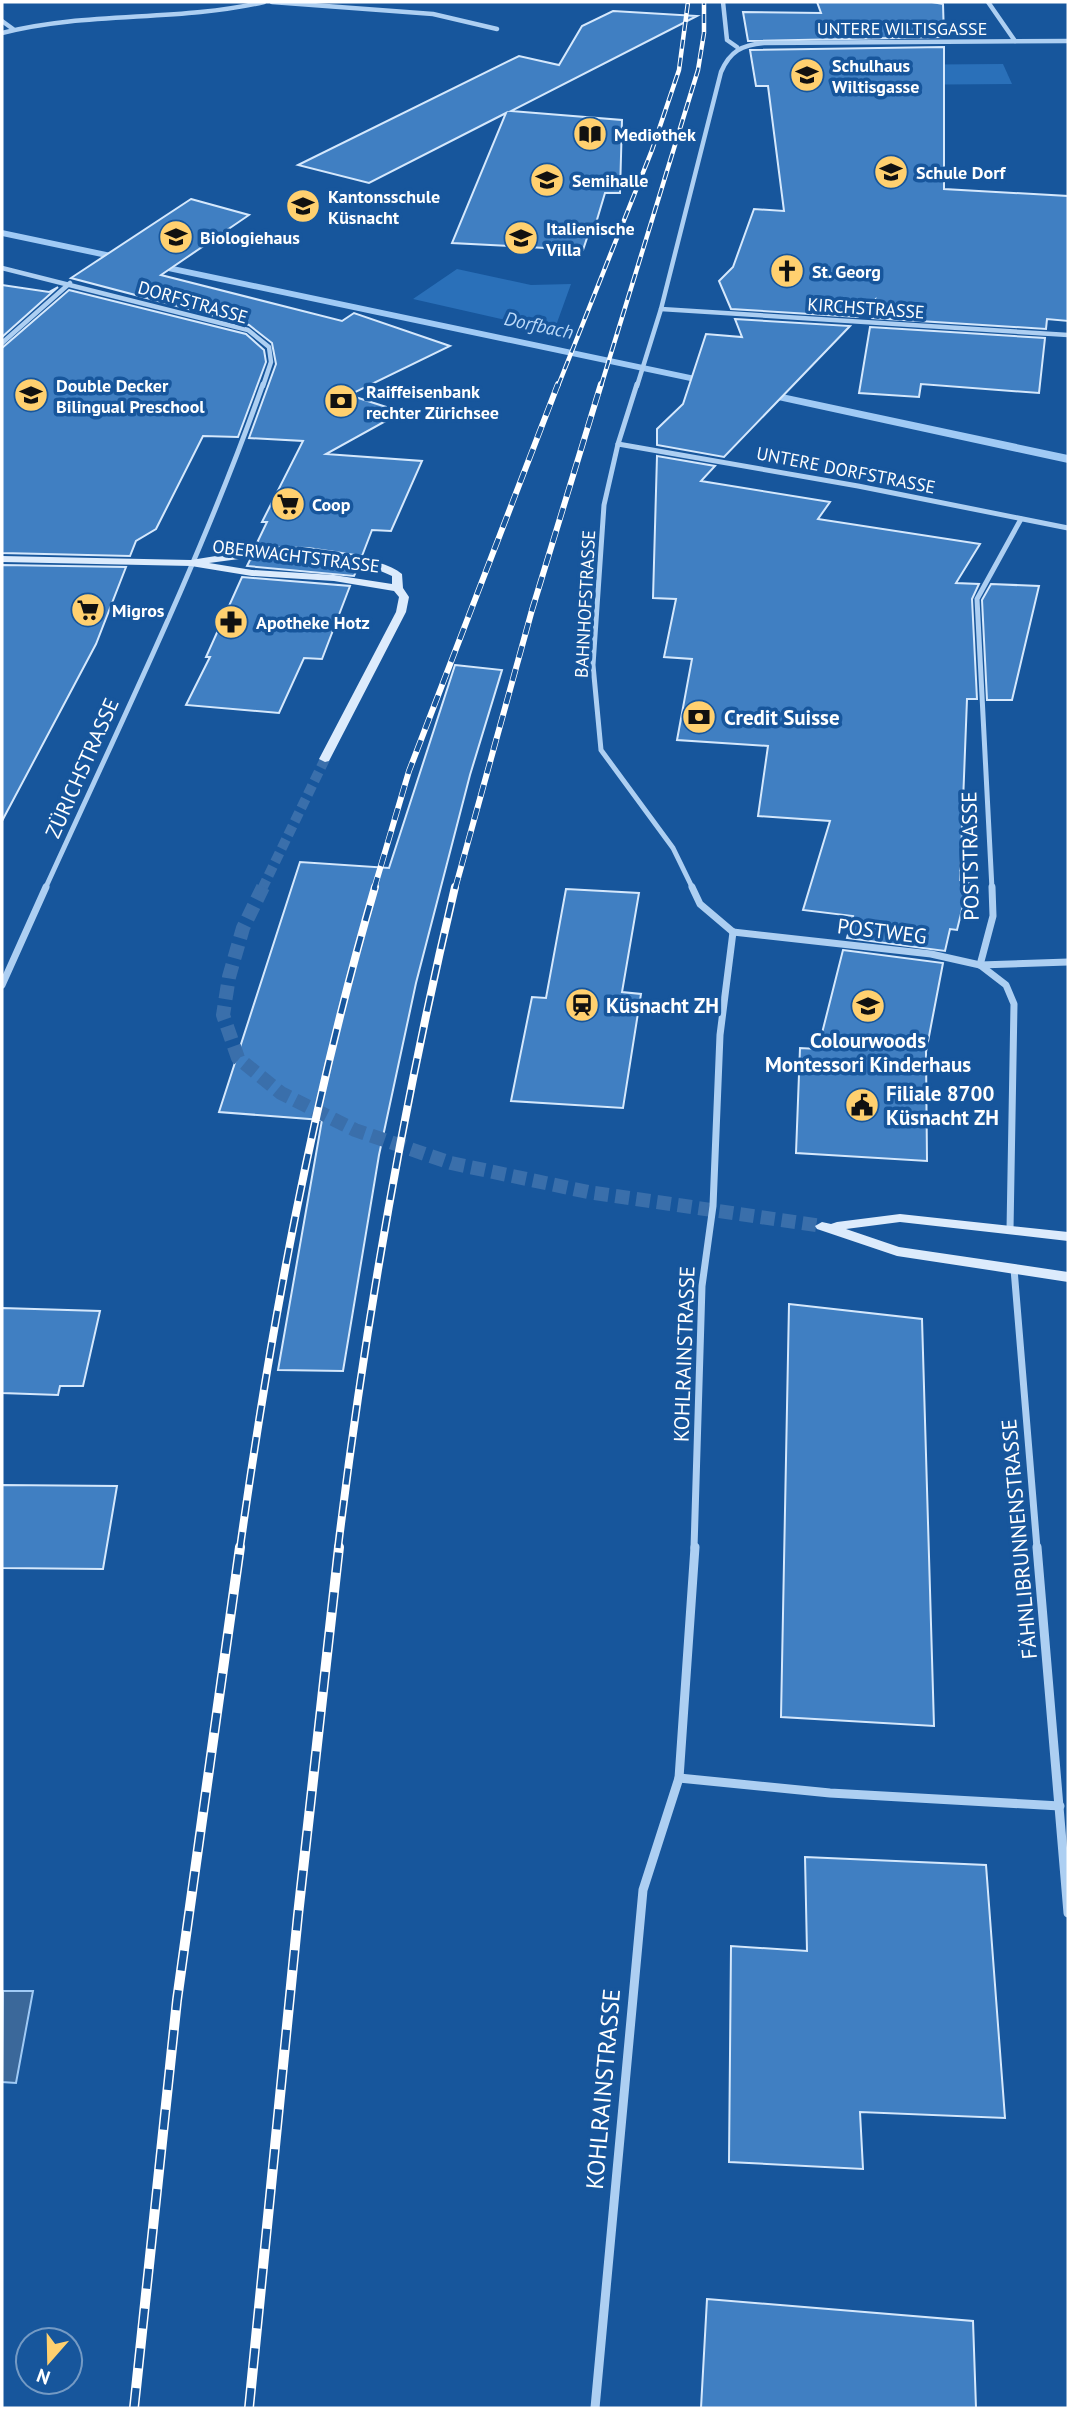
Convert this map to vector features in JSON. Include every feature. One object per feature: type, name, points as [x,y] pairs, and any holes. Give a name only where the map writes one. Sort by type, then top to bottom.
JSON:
[{"type":"main road","name":"OBERWACHTSTRASSE","points":[[191,563],[262,553],[357,561],[389,569],[397,574],[398,588],[404,597],[401,612],[325,759]]},
{"type":"main road","name":"OBERWACHTSTRASSE","points":[[2,559],[191,563],[252,573],[334,578],[398,588]]},
{"type":"main road","points":[[1068,1237],[900,1218],[827,1226],[897,1251],[1068,1277]]},
{"type":"street","points":[[2,33],[90,18],[211,13],[264,2]]},
{"type":"street","points":[[272,2],[433,14],[497,29]]},
{"type":"street","points":[[723,2],[727,40],[737,47]]},
{"type":"street","points":[[988,2],[1015,41]]},
{"type":"street","points":[[2,21],[13,29]]},
{"type":"street","name":"UNTERE WILTISGASSE","points":[[737,47],[775,42],[1068,41]]},
{"type":"street","name":"BAHNHOFSTRASSE","points":[[733,932],[700,904],[673,848],[601,750],[593,665],[604,505],[618,444],[661,309],[721,72],[729,53],[737,47]]},
{"type":"street","name":"DORFSTRASSE","points":[[2,268],[71,283],[248,330],[269,347],[271,362],[253,416],[191,563]]},
{"type":"street","points":[[2,343],[71,283]]},
{"type":"street","name":"KIRCHSTRASSE","points":[[661,309],[1068,335]]},
{"type":"street","name":"UNTERE DORFSTRASSE","points":[[618,444],[858,486],[1068,528]]},
{"type":"street","name":"POSTSTRASSE","points":[[980,965],[993,916],[977,599],[1021,519]]},
{"type":"street","name":"ZÜRICHSTRASSE","points":[[2,985],[191,563]]},
{"type":"street","name":"POSTWEG","points":[[733,932],[931,954],[980,965],[1068,962]]},
{"type":"street","name":"KOHLRAINSTRASSE","points":[[595,2408],[643,1890],[679,1778],[698,1495],[702,1286],[713,1206],[720,1035],[733,932]]},
{"type":"street","points":[[980,965],[1006,985],[1014,1004],[1010,1230]]},
{"type":"street","name":"FÄHNLIBRUNNENSTRASSE","points":[[1014,1269],[1068,1913]]},
{"type":"street","points":[[679,1778],[830,1793],[1060,1806]]},
{"type":"shaded area","points":[[1003,64],[1012,84],[875,85],[869,65]]},
{"type":"shaded area","points":[[457,269],[531,285],[571,284],[554,331],[413,299]]},
{"type":"shaded area","points":[[3,1991],[33,1991],[16,2083],[2,2082]]},
{"type":"building","points":[[817,2],[943,4],[944,37],[748,41],[743,12],[821,13]]},
{"type":"building","points":[[613,11],[697,16],[511,111],[622,120],[620,193],[605,193],[593,233],[589,232],[583,250],[452,243],[506,113],[369,183],[298,165],[519,56],[559,65],[582,26]]},
{"type":"building","points":[[944,47],[944,189],[1068,196],[1068,321],[1047,319],[1046,329],[872,318],[875,300],[858,317],[731,309],[719,281],[733,267],[754,209],[784,211],[768,86],[756,86],[750,50]]},
{"type":"building","points":[[191,199],[249,215],[161,275],[342,321],[354,313],[450,346],[349,395],[402,412],[326,454],[422,461],[391,531],[372,530],[362,556],[308,548],[255,547],[267,522],[262,522],[303,441],[249,438],[276,364],[272,343],[249,325],[71,278]]},
{"type":"building","points":[[2,285],[49,292],[58,287],[2,337]]},
{"type":"building","points":[[69,290],[246,334],[264,350],[266,362],[238,437],[203,436],[156,529],[136,541],[130,556],[2,553],[2,348]]},
{"type":"building","points":[[735,319],[850,326],[724,457],[657,445],[657,429],[683,404],[706,334],[742,337]]},
{"type":"building","points":[[870,327],[1045,338],[1039,393],[921,384],[919,397],[859,393]]},
{"type":"building","points":[[657,456],[715,466],[701,481],[830,502],[818,519],[980,544],[956,583],[979,584],[972,599],[977,699],[967,699],[960,880],[969,881],[957,930],[950,929],[945,951],[847,938],[853,916],[803,910],[830,821],[758,816],[768,746],[677,740],[692,659],[664,657],[676,599],[653,598]]},
{"type":"building","points":[[250,560],[311,560],[358,567],[354,576],[247,566]]},
{"type":"building","points":[[2,565],[126,567],[96,644],[2,821]]},
{"type":"building","points":[[242,577],[350,586],[322,659],[304,658],[279,713],[186,705],[210,657],[206,657]]},
{"type":"building","points":[[991,584],[1039,586],[1012,700],[987,700],[982,600]]},
{"type":"building","points":[[455,665],[502,670],[470,775],[416,983],[379,1155],[343,1371],[278,1370],[322,1120],[219,1112],[300,862],[389,868]]},
{"type":"building","points":[[566,889],[639,893],[622,992],[641,994],[623,1108],[511,1101],[532,997],[546,998]]},
{"type":"building","points":[[843,950],[943,963],[926,1052],[927,1161],[796,1153],[800,1048],[818,1049]]},
{"type":"building","points":[[789,1304],[922,1319],[934,1726],[781,1717]]},
{"type":"building","points":[[2,1308],[100,1311],[83,1386],[60,1386],[58,1395],[2,1393]]},
{"type":"building","points":[[2,1485],[117,1486],[103,1569],[2,1568]]},
{"type":"building","points":[[805,1857],[986,1865],[1005,2118],[860,2112],[863,2169],[729,2162],[731,1946],[807,1951]]},
{"type":"building","points":[[707,2299],[973,2321],[976,2408],[701,2408]]},
{"type":"waterway","name":"Dorfbach","points":[[2,233],[714,383]]},
{"type":"waterway","name":"Dorfbach","points":[[759,393],[1068,459]]},
{"type":"tunnel","points":[[262,889],[325,759]]},
{"type":"tunnel","points":[[263,887],[243,928],[229,977],[223,1015],[238,1058],[281,1093],[355,1130],[451,1163],[588,1192],[822,1226]]},
{"type":"railway","points":[[558,386],[652,150],[679,70],[688,2]]},
{"type":"railway","points":[[601,386],[698,70],[704,33],[704,2]]},
{"type":"railway","points":[[374,889],[409,771],[558,384]]},
{"type":"railway","points":[[455,889],[532,610],[601,384]]},
{"type":"railway","points":[[240,1548],[265,1381],[295,1215],[332,1050],[375,887]]},
{"type":"railway","points":[[338,1548],[360,1381],[387,1216],[455,887]]},
{"type":"railway","points":[[134,2408],[177,2000],[240,1547]]},
{"type":"railway","points":[[249,2408],[298,1915],[339,1547]]},
{"type":"place","name":"Schulhaus Wiltisgasse","points":[[807,75]]},
{"type":"place","name":"Mediothek","points":[[590,134]]},
{"type":"place","name":"Schule Dorf","points":[[891,172]]},
{"type":"place","name":"Semihalle","points":[[547,180]]},
{"type":"place","name":"Kantonsschule Küsnacht","points":[[303,206]]},
{"type":"place","name":"Biologiehaus","points":[[176,237]]},
{"type":"place","name":"Italienische Villa","points":[[521,238]]},
{"type":"place","name":"St. Georg","points":[[787,271]]},
{"type":"place","name":"Double Decker Bilingual Preschool","points":[[31,395]]},
{"type":"place","name":"Raiffeisenbank rechter Zürichsee","points":[[341,401]]},
{"type":"place","name":"Coop","points":[[288,504]]},
{"type":"place","name":"Migros","points":[[88,610]]},
{"type":"place","name":"Apotheke Hotz","points":[[231,622]]},
{"type":"place","name":"Credit Suisse","points":[[699,717]]},
{"type":"place","name":"Küsnacht ZH","points":[[582,1005]]},
{"type":"place","name":"Colourwoods Montessori Kinderhaus","points":[[868,1006]]},
{"type":"place","name":"Filiale 8700 Küsnacht ZH","points":[[862,1105]]}]
